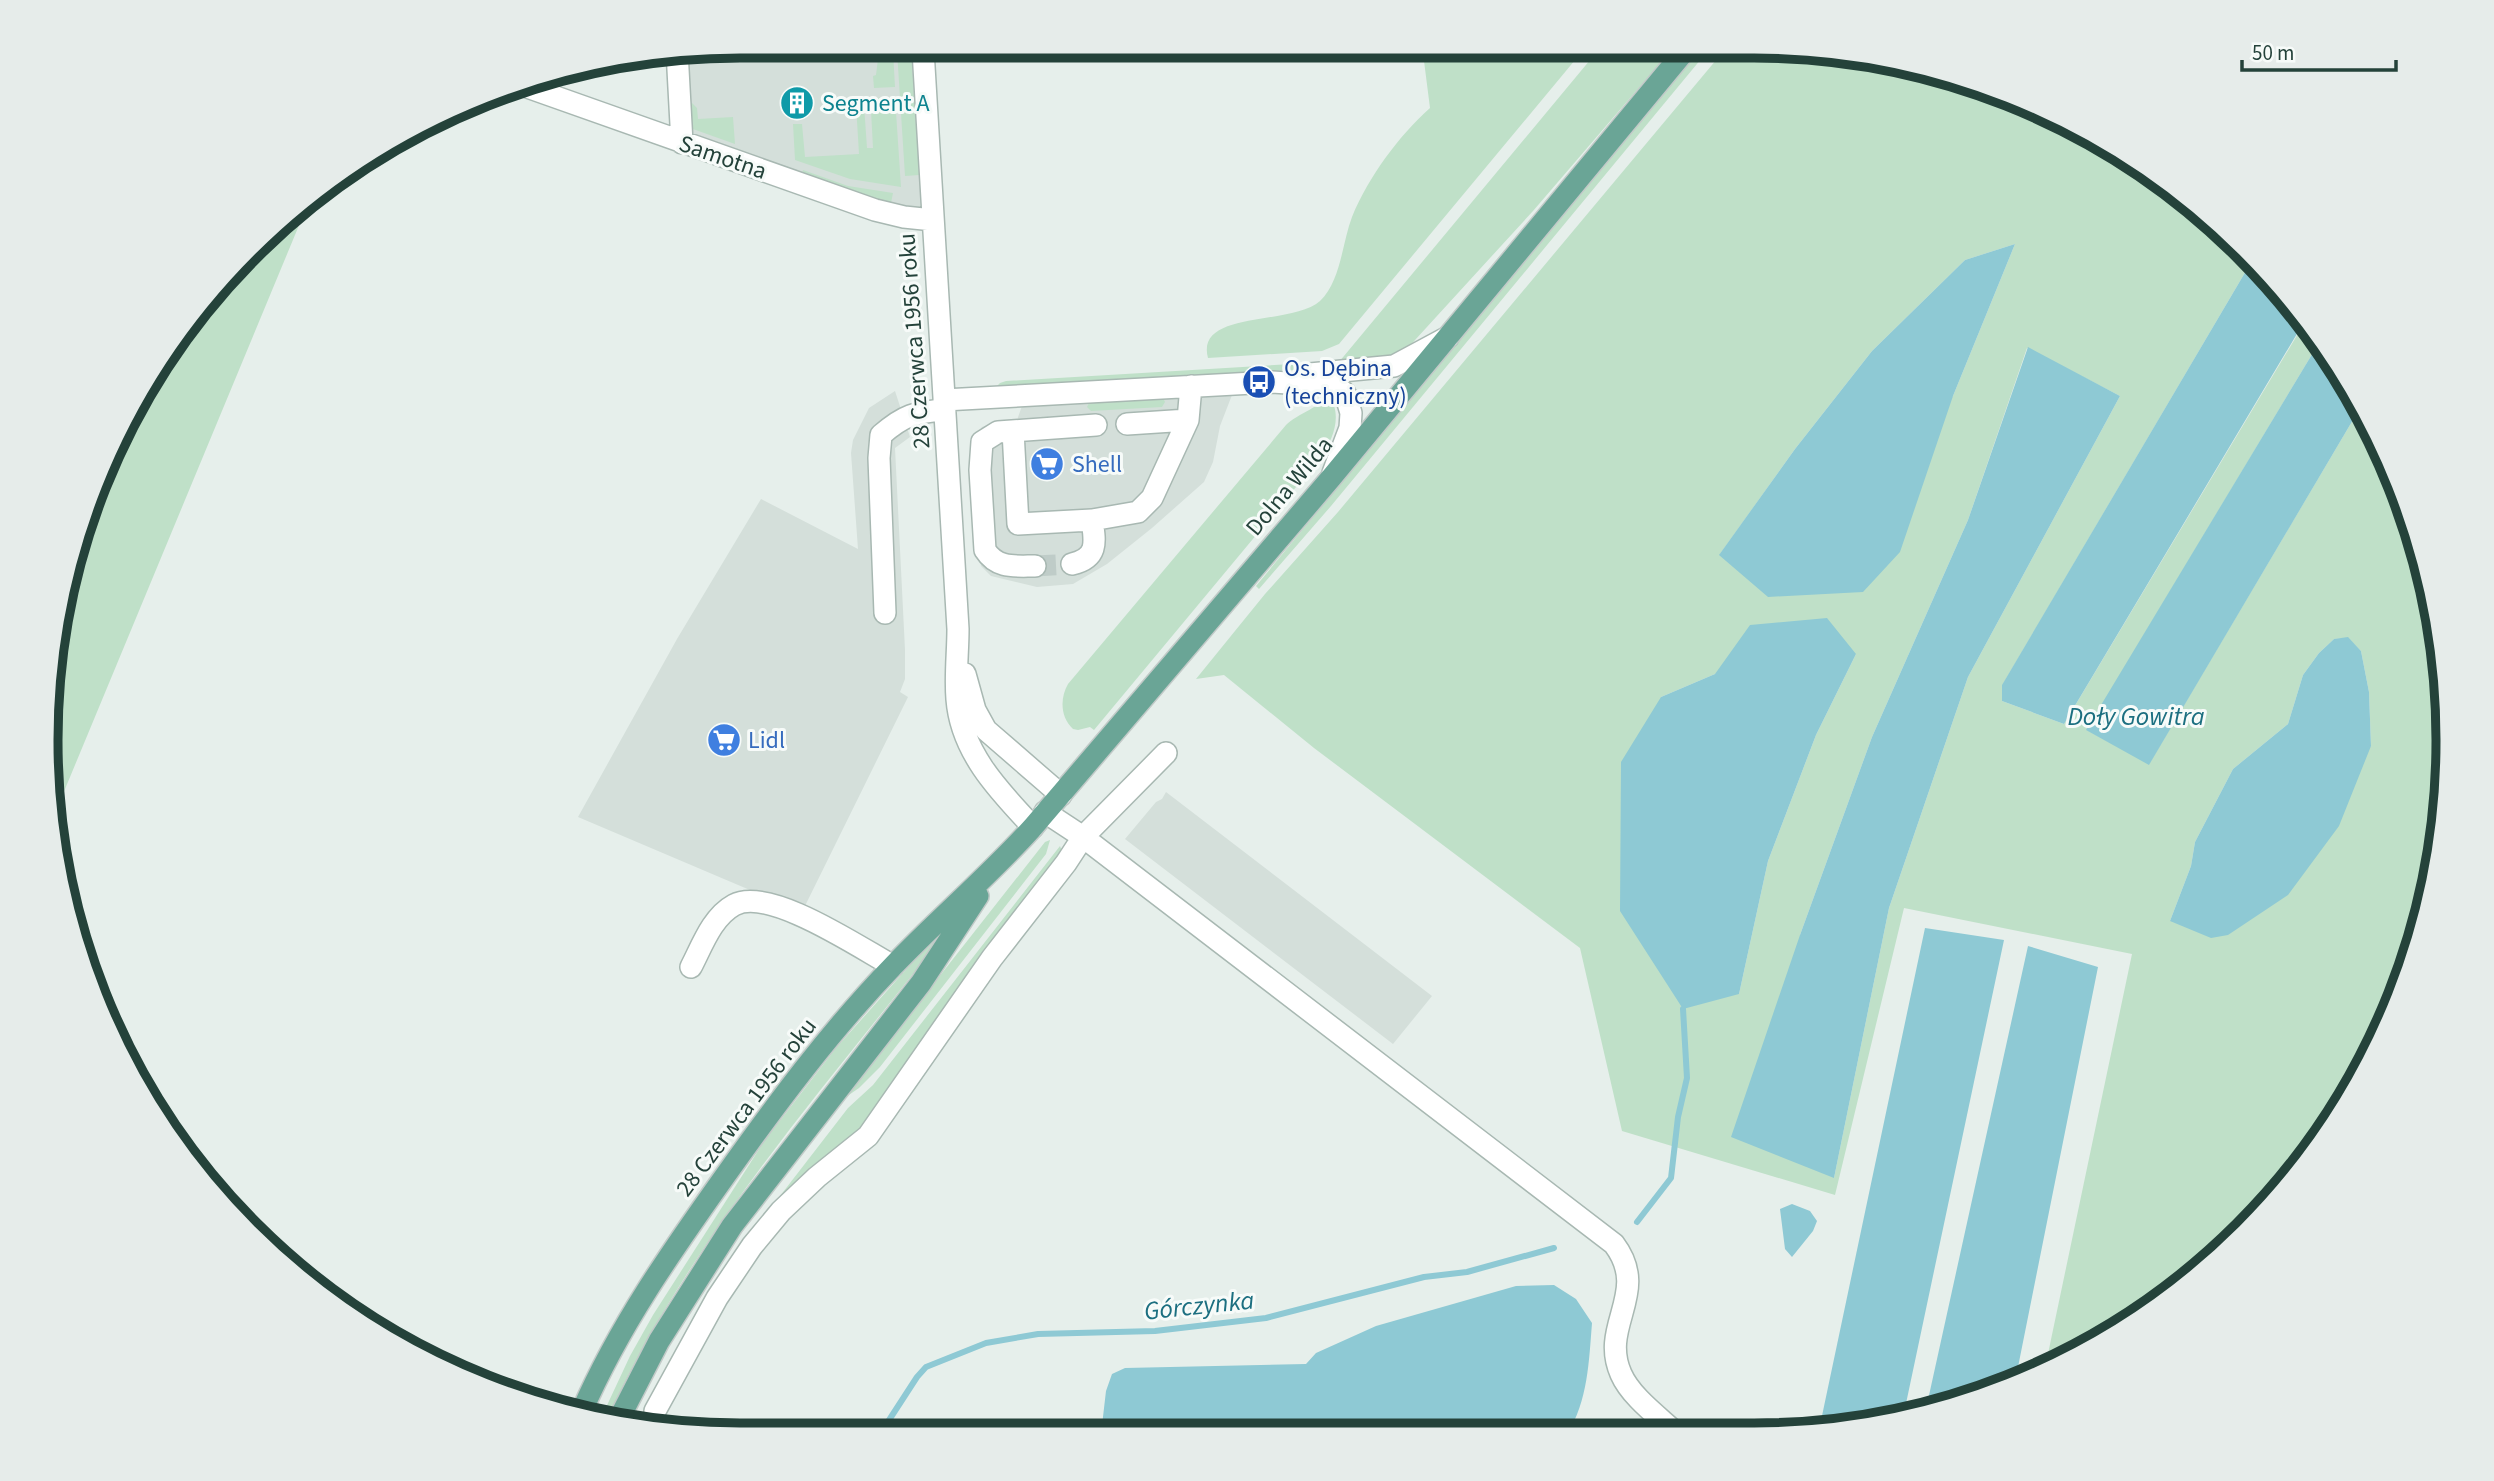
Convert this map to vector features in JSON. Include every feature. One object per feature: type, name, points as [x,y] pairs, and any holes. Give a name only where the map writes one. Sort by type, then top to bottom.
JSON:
[{"type":"main road","name":"Dolna Wilda","points":[[1060,795],[1331,478],[1679,58]]},
{"type":"main road","name":"28 Czerwca 1956 roku","points":[[585,1405],[619,1335],[657,1272],[800,1075],[893,966],[997,867],[1060,795]]},
{"type":"main road","name":"28 Czerwca 1956 roku","points":[[622,1412],[659,1341],[732,1226],[920,983],[997,867]]},
{"type":"street","name":"28 Czerwca 1956 roku","points":[[923,58],[958,629],[957,699],[960,719],[967,742],[1003,797],[1039,820]]},
{"type":"street","points":[[678,61],[682,143]]},
{"type":"street","name":"Samotna","points":[[535,90],[875,210],[933,220]]},
{"type":"street","points":[[1272,382],[1292,375],[1394,366],[1448,337]]},
{"type":"street","points":[[885,613],[879,458],[881,435],[898,419],[923,411],[945,405],[1052,394],[1272,382],[1334,386],[1345,393],[1351,413],[1350,428],[1331,478]]},
{"type":"street","points":[[1006,432],[1018,524],[1092,520],[1139,512],[1152,498],[1188,421],[1191,386]]},
{"type":"street","points":[[1052,394],[1055,428]]},
{"type":"street","points":[[1127,424],[1188,421]]},
{"type":"street","points":[[1035,566],[1003,566],[989,557],[985,550],[979,470],[980,446],[985,439],[1006,432],[1096,425]]},
{"type":"street","points":[[1072,564],[1084,560],[1094,548],[1092,520]]},
{"type":"street","name":"28 Czerwca 1956 roku","points":[[958,629],[969,691],[984,726],[996,740],[1060,795]]},
{"type":"street","points":[[655,1411],[717,1298],[752,1246],[781,1211],[808,1185],[868,1136],[992,958],[1083,837],[1167,753]]},
{"type":"street","points":[[1039,820],[1083,837],[1614,1244],[1622,1255],[1629,1282],[1615,1339],[1617,1364],[1622,1378],[1665,1423]]},
{"type":"street","points":[[691,967],[713,925],[734,905],[754,901],[794,911],[893,966]]},
{"type":"shaded area","points":[[740,58],[923,58],[933,220],[682,143],[678,61]]},
{"type":"shaded area","points":[[895,391],[910,437],[895,448],[905,650],[905,679],[900,692],[908,697],[802,912],[578,817],[677,639],[761,499],[858,549],[851,453],[853,440],[869,408]]},
{"type":"shaded area","points":[[1242,393],[1232,395],[1220,426],[1213,462],[1204,482],[1107,564],[1073,584],[1037,587],[991,576],[981,566],[978,551],[974,438],[982,427],[996,422],[1017,420],[1022,406]]},
{"type":"shaded area","points":[[1166,792],[1432,996],[1393,1044],[1125,839]]},
{"type":"green space","points":[[878,58],[893,58],[895,87],[874,88],[873,76],[876,75]]},
{"type":"green space","points":[[897,58],[912,58],[919,175],[905,176]]},
{"type":"green space","points":[[1420,58],[1577,58],[1339,344],[1322,351],[1208,358],[1208,343],[1216,332],[1230,325],[1307,309],[1327,293],[1337,272],[1352,217],[1367,187],[1396,144],[1430,108],[1424,61]]},
{"type":"green space","points":[[1592,58],[1664,58],[1533,211],[1405,351],[1398,357],[1334,368]]},
{"type":"green space","points":[[1693,58],[1702,58],[1331,506],[1259,589],[1256,586]]},
{"type":"green space","points":[[1718,58],[1798,59],[1887,71],[1930,81],[2015,110],[2095,149],[2169,199],[2204,227],[2247,269],[2003,684],[2002,701],[2064,724],[2299,331],[2314,351],[2087,730],[2149,764],[2355,417],[2384,479],[2400,521],[2423,607],[2430,651],[2435,696],[2435,785],[2423,874],[2413,917],[2384,1002],[2345,1082],[2321,1120],[2267,1191],[2204,1254],[2169,1282],[2095,1332],[2047,1356],[2132,954],[1904,908],[1835,1195],[1622,1131],[1580,948],[1314,748],[1224,675],[1196,679],[1265,594],[1338,512]],"holes":[[[2015,244],[1953,396],[1768,596],[1720,554],[1795,449],[1872,351],[1965,260]],[[2027,348],[2120,396],[1968,677],[1889,908],[1834,1178],[1800,935],[1872,737],[1968,520]],[[2348,638],[2361,651],[2369,692],[2371,746],[2170,921],[2191,866],[2195,842],[2233,769],[2288,724],[2303,675],[2319,653],[2334,639]],[[1856,654],[1816,735],[1768,861],[1739,994],[1661,697],[1715,674]]]},
{"type":"green space","points":[[895,97],[901,187],[850,179],[795,160],[793,124],[802,124],[805,157],[859,154],[856,105],[864,105],[867,148],[873,148],[871,110],[875,110],[874,98]]},
{"type":"green space","points":[[692,103],[697,108],[698,119],[733,117],[735,144],[690,128],[689,105]]},
{"type":"green space","points":[[803,170],[848,186],[893,193],[891,203],[802,174]]},
{"type":"green space","points":[[302,217],[61,800],[58,740],[64,651],[81,564],[110,479],[149,399],[199,325],[227,290]]},
{"type":"green space","points":[[1308,363],[1312,369],[996,387],[1006,381]]},
{"type":"green space","points":[[1328,394],[1333,402],[1336,418],[1330,442],[1321,457],[1094,730],[1090,727],[1073,729],[1066,719],[1063,707],[1068,684],[1286,425],[1321,402]]},
{"type":"green space","points":[[1163,398],[1165,402],[1162,407],[1091,411],[1087,407],[1092,402]]},
{"type":"green space","points":[[1050,840],[1046,854],[880,1067],[859,1088],[843,1099],[1045,842]]},
{"type":"green space","points":[[1060,846],[1062,851],[877,1116],[785,1198],[780,1196],[848,1108],[873,1085]]},
{"type":"green space","points":[[944,927],[948,928],[797,1120],[713,1234],[675,1293],[611,1411],[605,1410],[653,1315],[765,1140],[836,1048]]},
{"type":"water","points":[[2015,244],[1953,396],[1900,552],[1863,592],[1768,597],[1719,555],[1795,449],[1872,351],[1965,260]]},
{"type":"water","name":"Doły Gowitra","points":[[2247,269],[2299,330],[2064,724],[2002,701],[2002,685]]},
{"type":"water","points":[[2028,347],[2120,396],[1968,677],[1889,908],[1834,1178],[1731,1137],[1872,737],[1968,520]]},
{"type":"water","name":"Doły Gowitra","points":[[2314,351],[2355,417],[2149,765],[2086,730]]},
{"type":"water","points":[[1827,618],[1856,654],[1816,735],[1768,861],[1739,994],[1683,1009],[1620,911],[1621,762],[1661,697],[1715,674],[1750,625]]},
{"type":"water","points":[[2348,637],[2361,651],[2369,692],[2371,746],[2339,826],[2288,895],[2228,935],[2211,938],[2170,921],[2191,866],[2195,842],[2233,769],[2288,724],[2303,675],[2319,653],[2334,639]]},
{"type":"water","points":[[1925,928],[2004,940],[1906,1406],[1821,1419]]},
{"type":"water","points":[[2028,946],[2098,967],[2017,1370],[1928,1400]]},
{"type":"water","points":[[1792,1204],[1810,1211],[1817,1221],[1813,1231],[1792,1257],[1785,1249],[1780,1209]]},
{"type":"water","points":[[1554,1285],[1576,1299],[1592,1323],[1583,1395],[1573,1423],[1102,1423],[1106,1391],[1112,1374],[1125,1368],[1306,1364],[1316,1353],[1376,1326],[1516,1286]]},
{"type":"waterway","name":"Górczynka","points":[[1637,1222],[1671,1178],[1678,1117],[1687,1078],[1683,1009]]},
{"type":"waterway","name":"Górczynka","points":[[887,1423],[926,1367],[986,1343],[1038,1334],[1155,1331],[1266,1318],[1424,1277],[1467,1272],[1554,1248]]},
{"type":"tunnel","points":[[1035,566],[1072,564]]},
{"type":"place","name":"Segment A","points":[[797,103]]},
{"type":"place","name":"Os. Dębina (techniczny)","points":[[1259,382]]},
{"type":"place","name":"Shell","points":[[1047,464]]},
{"type":"place","name":"Lidl","points":[[724,740]]}]
